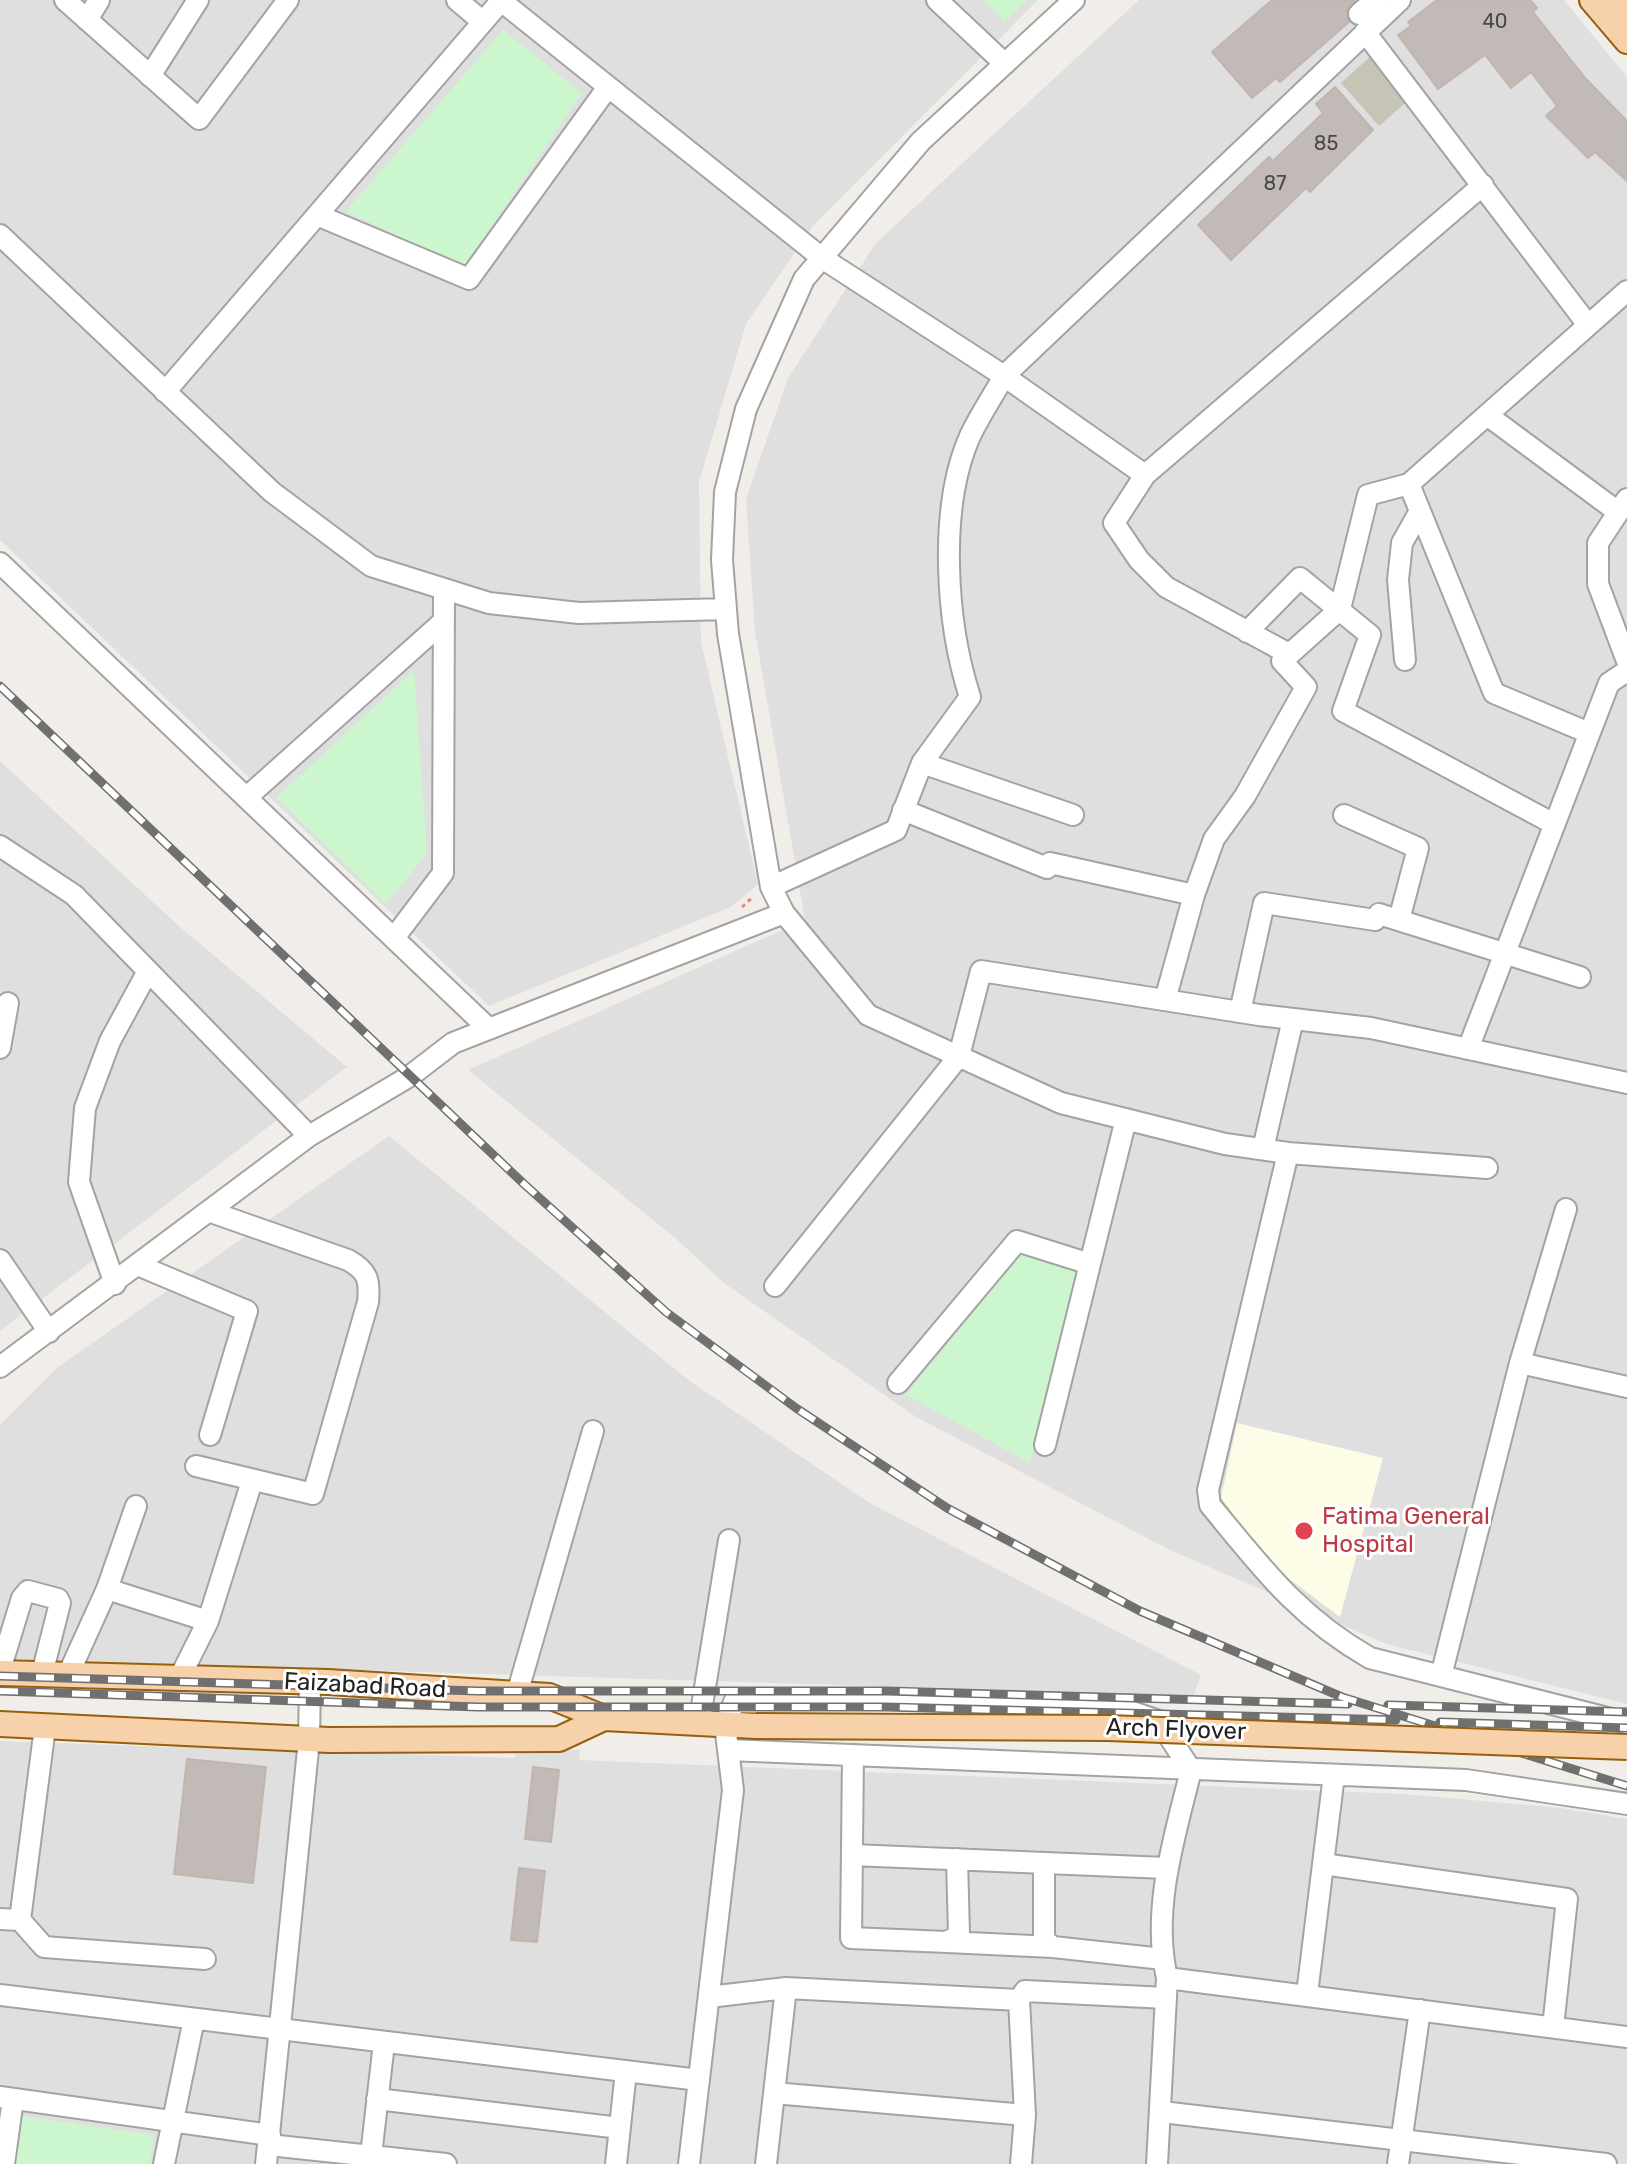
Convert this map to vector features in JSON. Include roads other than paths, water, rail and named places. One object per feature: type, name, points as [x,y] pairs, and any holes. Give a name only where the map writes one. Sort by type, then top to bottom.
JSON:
[{"type":"main road","points":[[1592,0],[1627,41]]},
{"type":"main road","points":[[1615,0],[1627,15]]},
{"type":"main road","name":"Faizabad Road","points":[[0,1671],[310,1681],[549,1696],[604,1718],[725,1725]]},
{"type":"main road","points":[[0,1724],[309,1740],[559,1739],[604,1718]]},
{"type":"main road","name":"Arch Flyover","points":[[725,1725],[1108,1728],[1627,1747]]},
{"type":"street","points":[[65,0],[199,119],[288,0]]},
{"type":"street","points":[[87,20],[99,0]]},
{"type":"street","points":[[150,76],[198,0]]},
{"type":"street","points":[[457,0],[483,22]]},
{"type":"street","points":[[165,392],[500,0],[822,258],[1004,376],[1145,475]]},
{"type":"street","points":[[937,0],[1005,64]]},
{"type":"street","points":[[1074,0],[921,141],[804,279],[746,409],[725,492],[722,560],[726,609],[771,887],[784,913],[868,1015],[1061,1103],[1225,1144],[1288,1153],[1487,1168]]},
{"type":"street","points":[[771,887],[896,830],[922,763],[970,697],[957,657],[948,577],[954,502],[969,437],[1004,376],[1374,13],[1483,185],[1588,325]]},
{"type":"street","points":[[317,215],[469,279],[608,87]]},
{"type":"street","points":[[1289,654],[1166,587],[1139,560],[1114,523],[1145,475],[1483,185]]},
{"type":"street","points":[[0,235],[272,492],[371,566],[489,603],[579,613],[726,609]]},
{"type":"street","points":[[1165,1000],[1194,895],[1214,839],[1245,796],[1306,687],[1282,661],[1340,609],[1368,495],[1409,484],[1627,291]]},
{"type":"street","points":[[1487,415],[1623,505],[1598,543],[1598,584],[1627,661]]},
{"type":"street","points":[[1409,484],[1494,693],[1589,733]]},
{"type":"street","points":[[1405,660],[1398,580],[1402,543],[1420,511]]},
{"type":"street","points":[[0,563],[489,1029]]},
{"type":"street","points":[[1247,632],[1300,578],[1370,635],[1343,711],[1554,824]]},
{"type":"street","points":[[394,938],[443,873],[444,589]]},
{"type":"street","points":[[247,797],[444,621]]},
{"type":"street","points":[[1468,1049],[1609,683],[1627,671]]},
{"type":"street","points":[[922,763],[1073,815]]},
{"type":"street","points":[[903,810],[1047,868],[1050,863],[1194,895]]},
{"type":"street","points":[[1344,815],[1418,848],[1399,920]]},
{"type":"street","points":[[0,846],[74,895],[309,1136]]},
{"type":"street","points":[[1240,1012],[1264,903],[1375,920],[1379,914],[1580,977]]},
{"type":"street","points":[[0,1367],[140,1266],[309,1136],[410,1076],[453,1043],[784,913]]},
{"type":"street","points":[[115,1284],[79,1182],[85,1108],[110,1041],[148,971]]},
{"type":"street","points":[[775,1286],[959,1056],[981,971],[1240,1012],[1371,1028],[1627,1083]]},
{"type":"street","points":[[0,1048],[8,1003]]},
{"type":"street","points":[[1263,1149],[1292,1019]]},
{"type":"street","points":[[1045,1445],[1126,1119]]},
{"type":"street","points":[[1288,1153],[1208,1490],[1210,1505],[1282,1593],[1333,1637],[1370,1658],[1627,1723]]},
{"type":"street","points":[[1441,1676],[1520,1363],[1566,1209]]},
{"type":"street","points":[[196,1466],[313,1494],[368,1302],[370,1282],[363,1269],[348,1260],[211,1212]]},
{"type":"street","points":[[898,1383],[1017,1241],[1090,1264]]},
{"type":"street","points":[[0,1260],[49,1332]]},
{"type":"street","points":[[140,1266],[247,1311],[210,1435]]},
{"type":"street","points":[[1520,1363],[1627,1387]]},
{"type":"street","points":[[517,1694],[593,1431]]},
{"type":"street","points":[[179,1679],[208,1621],[252,1481]]},
{"type":"street","points":[[68,1675],[107,1589],[136,1506]]},
{"type":"street","points":[[699,1724],[729,1540]]},
{"type":"street","points":[[107,1589],[208,1621]]},
{"type":"street","points":[[0,1671],[22,1598],[28,1591],[58,1599],[60,1603],[42,1674]]},
{"type":"street","points":[[268,2148],[309,1740],[310,1681]]},
{"type":"street","points":[[689,2164],[733,1790],[725,1725],[734,1702],[1123,1709],[1159,1721],[1191,1770],[1166,1868],[1162,2112],[1157,2164]]},
{"type":"street","points":[[45,1727],[10,1920],[44,1947],[205,1959]]},
{"type":"street","points":[[728,1750],[1466,1780],[1627,1804]]},
{"type":"street","points":[[853,1755],[851,1938],[1053,1947],[1165,1978],[1627,2037]]},
{"type":"street","points":[[1307,1994],[1334,1775]]},
{"type":"street","points":[[852,1855],[1166,1868]]},
{"type":"street","points":[[947,1942],[959,1935],[957,1859]]},
{"type":"street","points":[[1044,1863],[1044,1940],[1053,1947]]},
{"type":"street","points":[[1323,1864],[1567,1899],[1553,2027]]},
{"type":"street","points":[[1021,2164],[1025,2115],[1019,2000],[1025,1991],[1165,1978]]},
{"type":"street","points":[[709,1997],[786,1988],[1019,2000]]},
{"type":"street","points":[[766,2164],[786,1988]]},
{"type":"street","points":[[0,1995],[699,2080]]},
{"type":"street","points":[[1398,2164],[1420,2010]]},
{"type":"street","points":[[164,2164],[170,2121],[194,2019]]},
{"type":"street","points":[[370,2160],[384,2043]]},
{"type":"street","points":[[616,2164],[626,2071]]},
{"type":"street","points":[[774,2093],[1025,2115]]},
{"type":"street","points":[[4,2164],[6,2098],[170,2121],[268,2148],[370,2160],[446,2164]]},
{"type":"street","points":[[377,2099],[620,2128]]},
{"type":"street","points":[[1162,2112],[1606,2164]]},
{"type":"railway","points":[[0,686],[524,1184],[666,1312],[796,1408],[947,1508],[1140,1611],[1342,1697],[1627,1786]]},
{"type":"railway","points":[[0,1676],[478,1691],[887,1691],[1348,1704]]},
{"type":"railway","points":[[0,1691],[478,1707],[886,1707],[1396,1720]]},
{"type":"railway","points":[[1388,1705],[1627,1712]]},
{"type":"railway","points":[[1440,1722],[1627,1728]]},
{"type":"place","name":"Fatima General Hospital","points":[[1304,1531]]}]
